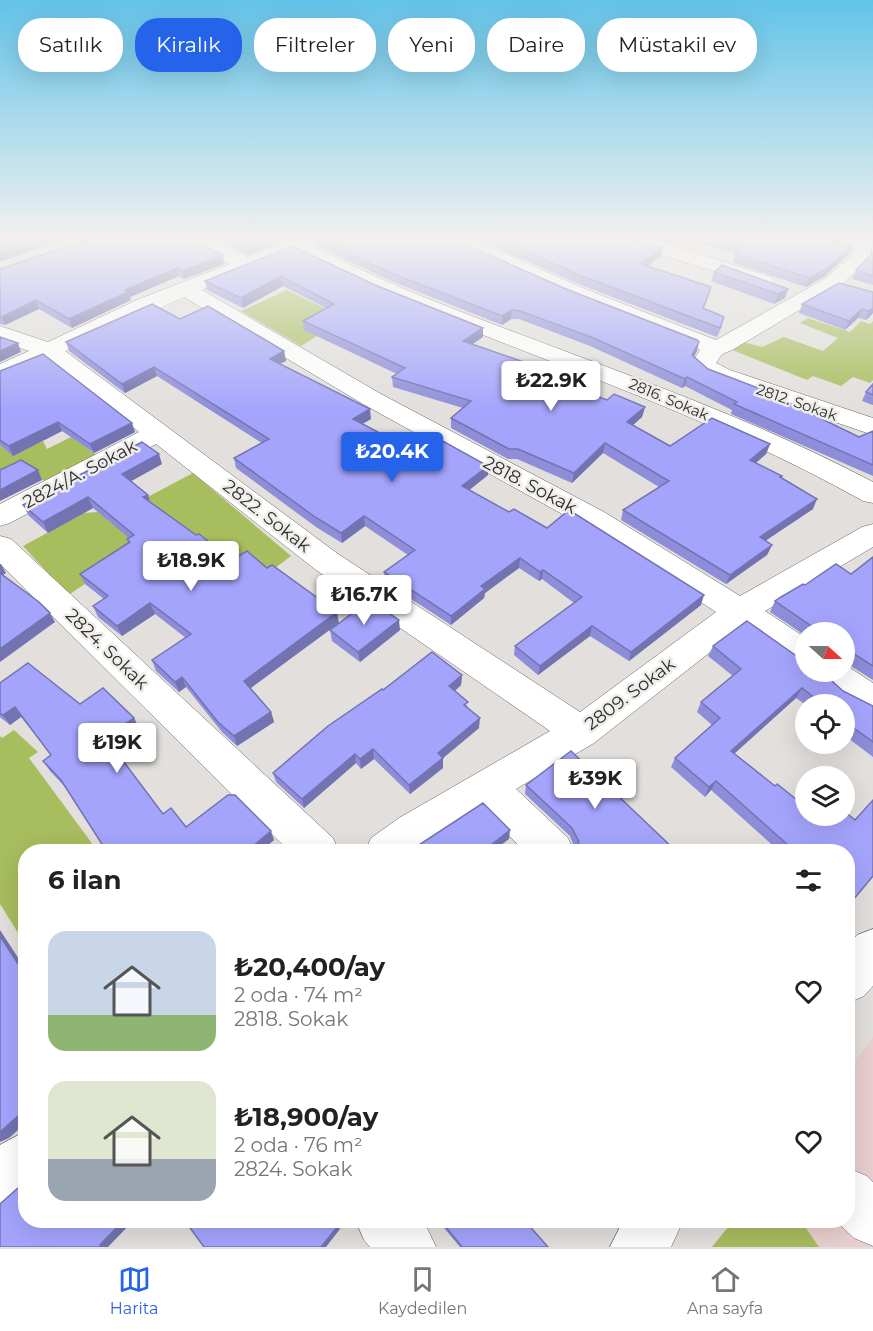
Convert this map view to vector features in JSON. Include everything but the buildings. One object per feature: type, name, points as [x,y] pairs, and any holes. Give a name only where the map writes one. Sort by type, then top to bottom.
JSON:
[{"type":"street","points":[[0,373],[169,295]]},
{"type":"street","name":"2818. Sokak","points":[[196,295],[372,399],[594,519],[795,648]]},
{"type":"street","name":"2816. Sokak","points":[[401,295],[619,378],[816,463],[873,494]]},
{"type":"street","points":[[584,295],[704,342],[712,349],[724,345],[814,295]]},
{"type":"street","points":[[804,295],[809,297]]},
{"type":"street","points":[[0,317],[58,346]]},
{"type":"street","points":[[0,333],[58,346]]},
{"type":"street","name":"2822. Sokak","points":[[58,346],[159,432],[327,562],[581,732]]},
{"type":"street","name":"2812. Sokak","points":[[712,349],[704,363],[706,367],[721,375],[873,427]]},
{"type":"street","name":"2824/A. Sokak","points":[[0,516],[159,432]]},
{"type":"street","name":"2809. Sokak","points":[[396,844],[413,831],[486,786],[581,732],[740,611],[873,534]]},
{"type":"street","name":"2824. Sokak","points":[[0,546],[310,844]]},
{"type":"street","points":[[844,682],[873,702]]},
{"type":"street","points":[[486,786],[545,844]]},
{"type":"street","points":[[855,972],[873,951]]},
{"type":"street","points":[[0,1178],[18,1163]]},
{"type":"street","points":[[855,1202],[873,1219]]},
{"type":"street","points":[[390,1228],[408,1247]]},
{"type":"street","points":[[638,1247],[651,1228]]},
{"type":"shaded area","points":[[873,1037],[873,1247],[712,1247],[727,1228],[855,1228],[855,1061]]},
{"type":"green space","points":[[276,295],[298,295],[333,312],[317,336],[301,346],[241,311]]},
{"type":"green space","points":[[808,318],[850,332],[861,321],[870,324],[873,321],[873,380],[870,383],[853,377],[841,386],[813,376],[807,380],[730,349],[739,341],[762,347],[784,337],[823,351],[838,338],[800,323]]},
{"type":"green space","points":[[71,437],[98,456],[51,484],[41,479],[0,482],[0,445],[13,455],[43,441],[47,449]]},
{"type":"green space","points":[[193,473],[291,556],[266,575],[85,584],[68,595],[23,546],[84,513],[98,512],[115,526],[144,499]]},
{"type":"green space","points":[[14,730],[38,752],[29,758],[92,844],[18,844],[18,933],[0,904],[0,736],[2,738]]},
{"type":"green space","points":[[727,1228],[806,1228],[819,1247],[712,1247]]}]
